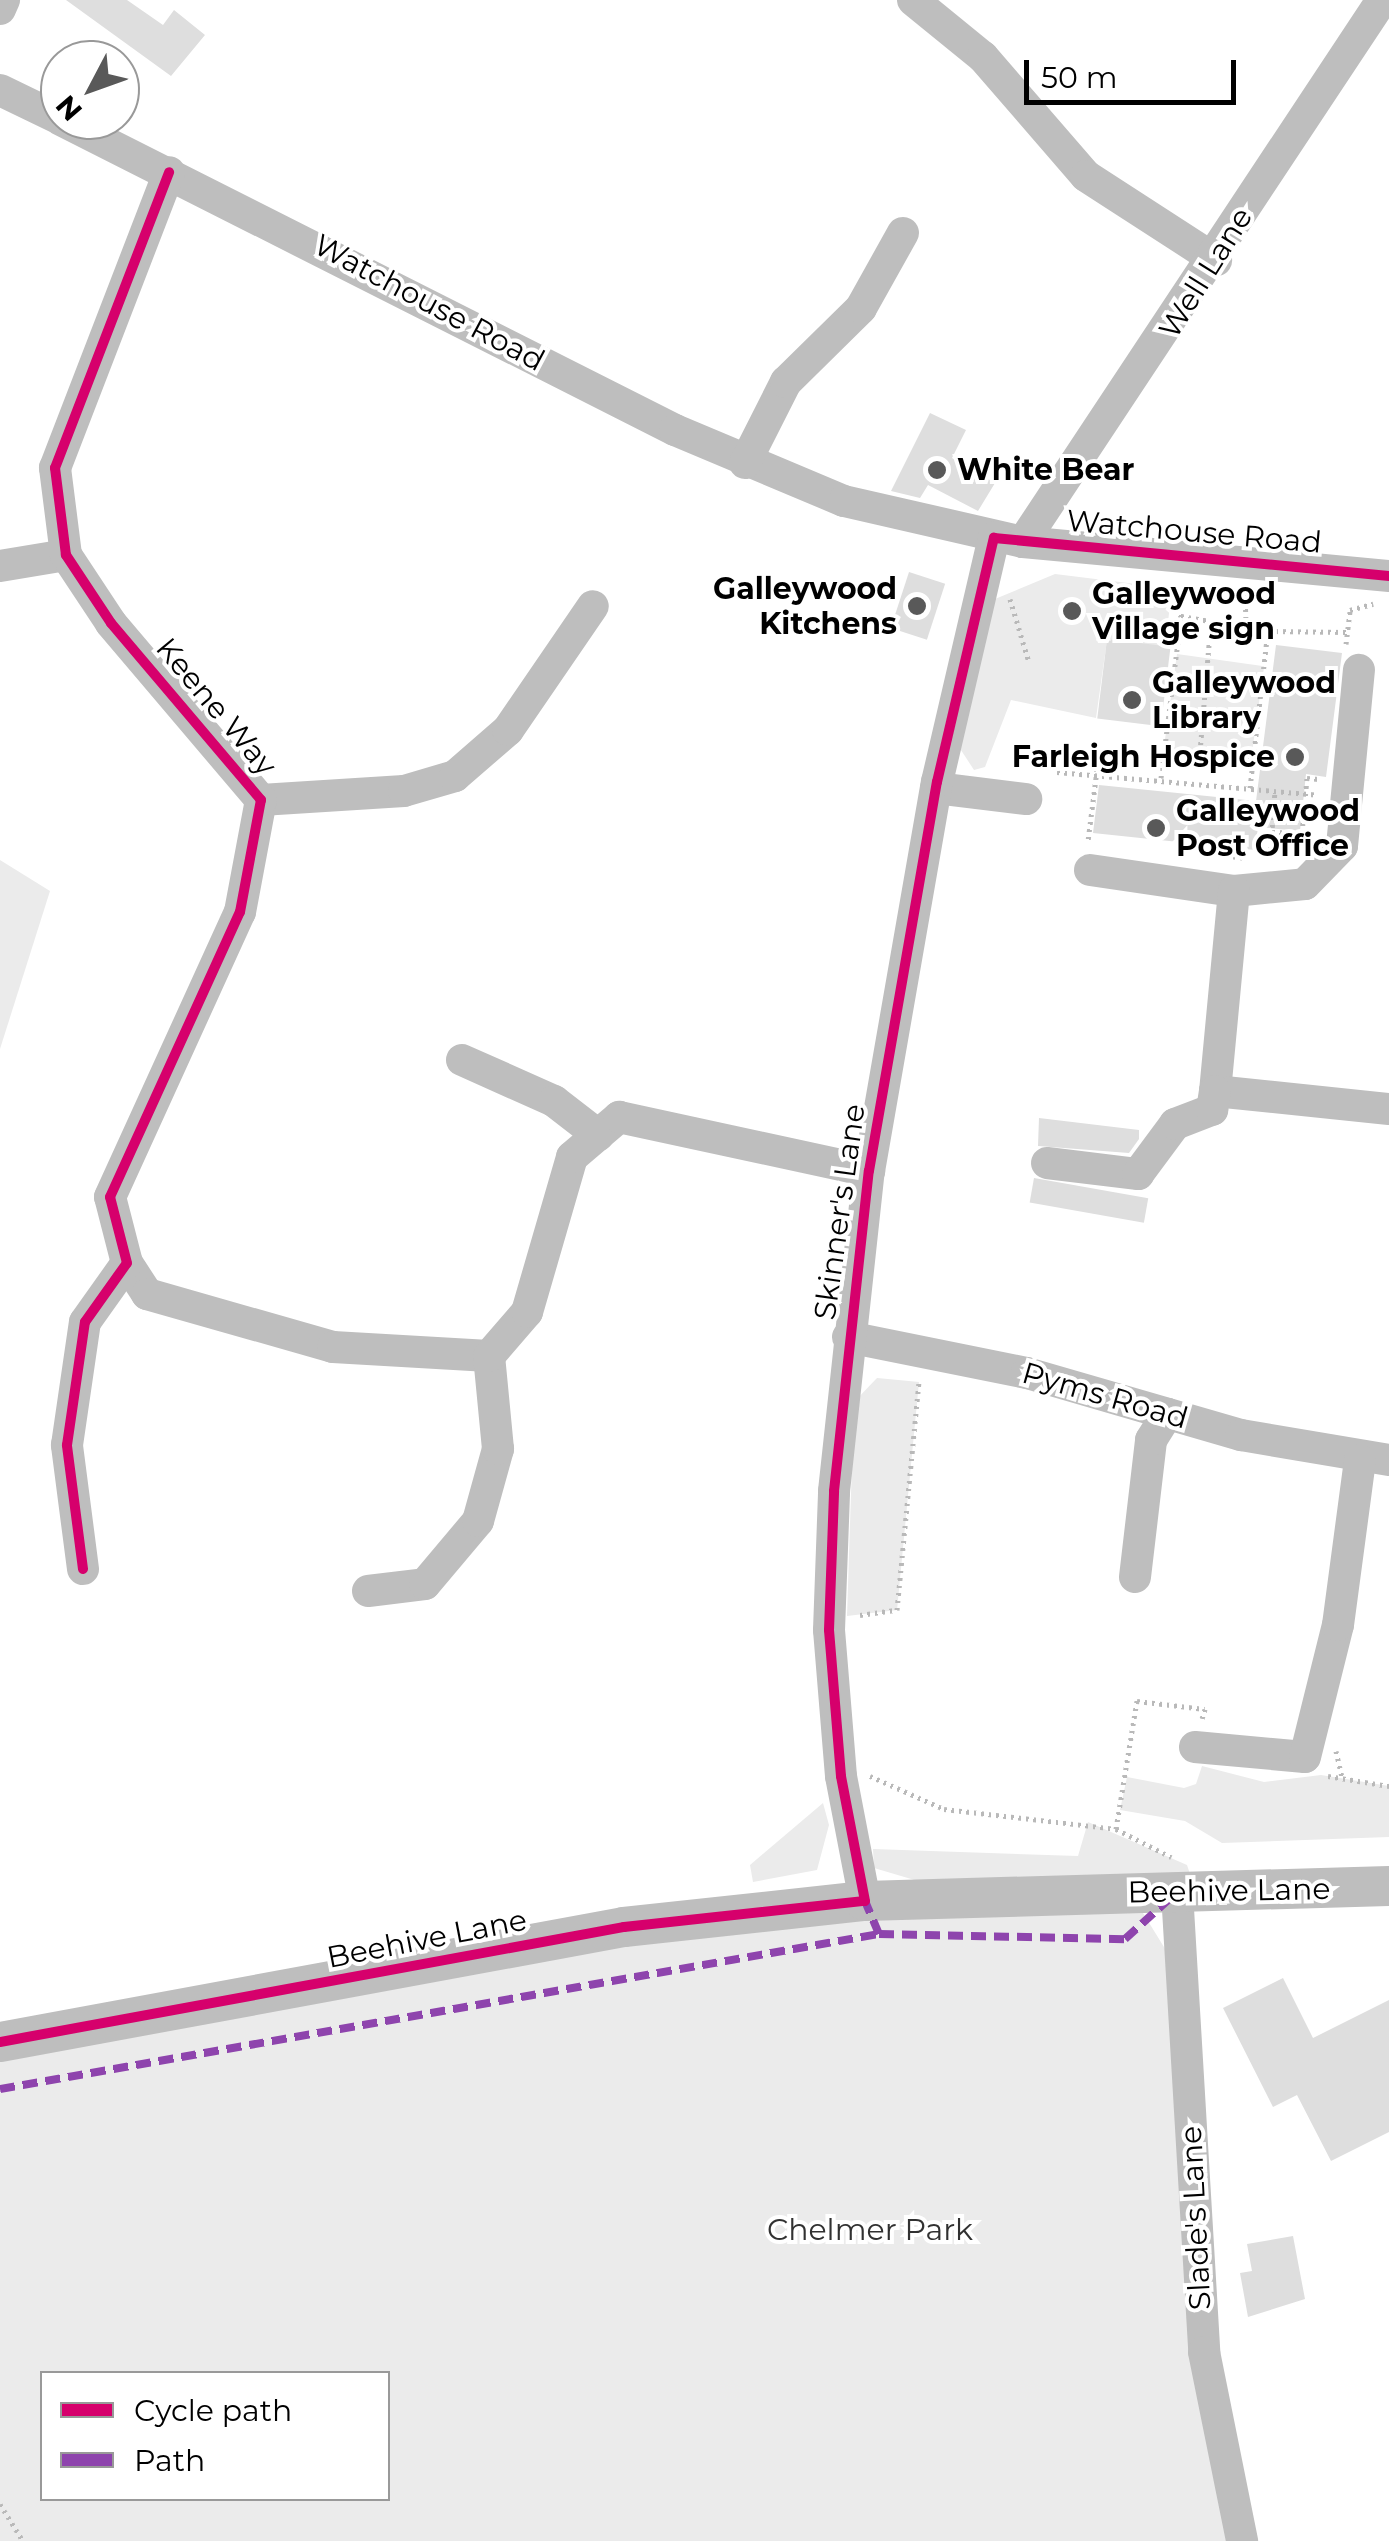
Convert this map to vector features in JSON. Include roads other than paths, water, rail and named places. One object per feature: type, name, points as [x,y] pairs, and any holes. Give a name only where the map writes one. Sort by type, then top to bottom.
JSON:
[{"type":"main road","name":"Beehive Lane","points":[[0,2042],[624,1927],[865,1901],[1389,1886]]},
{"type":"street","points":[[0,9],[4,0]]},
{"type":"street","points":[[913,0],[982,56],[1086,176],[1216,260]]},
{"type":"street","name":"Well Lane","points":[[1009,540],[1216,260],[1382,0]]},
{"type":"street","name":"Watchouse Road","points":[[0,90],[40,110]]},
{"type":"street","name":"Watchouse Road","points":[[103,140],[746,463],[844,501],[1009,540],[1389,576]]},
{"type":"street","name":"Keene Way","points":[[169,172],[55,468],[66,555],[111,623],[261,800],[240,912],[110,1197],[126,1262],[147,1294],[333,1347],[489,1356]]},
{"type":"street","points":[[746,463],[786,382],[861,308],[903,233]]},
{"type":"street","name":"Skinner's Lane","points":[[865,1901],[840,1763],[830,1618],[848,1337],[869,1171],[936,788],[1009,540]]},
{"type":"street","points":[[0,566],[66,555]]},
{"type":"street","points":[[261,800],[404,791],[454,776],[508,730],[593,606]]},
{"type":"street","points":[[1090,870],[1234,891],[1305,884],[1342,846],[1339,789],[1360,670]]},
{"type":"street","points":[[936,788],[1026,799]]},
{"type":"street","points":[[1047,1164],[1138,1174],[1175,1124],[1212,1110],[1234,891]]},
{"type":"street","points":[[462,1060],[554,1101],[598,1135]]},
{"type":"street","points":[[1214,1092],[1389,1109]]},
{"type":"street","points":[[368,1591],[424,1584],[478,1521],[498,1449],[489,1356],[527,1312],[572,1158],[619,1116],[869,1171]]},
{"type":"street","points":[[83,1569],[68,1445],[82,1340],[126,1262]]},
{"type":"street","name":"Pyms Road","points":[[848,1337],[1374,1460],[1305,1757],[1195,1746]]},
{"type":"street","points":[[1135,1577],[1151,1440],[1167,1414]]},
{"type":"street","name":"Slade's Lane","points":[[1185,1892],[1204,2352],[1242,2541]]},
{"type":"place","name":"White Bear","points":[[937,470]]},
{"type":"place","name":"Galleywood Kitchens","points":[[917,606]]},
{"type":"place","name":"Galleywood Village sign","points":[[1072,611]]},
{"type":"place","name":"Galleywood Library","points":[[1132,700]]},
{"type":"place","name":"Farleigh Hospice","points":[[1295,757]]},
{"type":"place","name":"Galleywood Post Office","points":[[1156,828]]},
{"type":"park label","name":"Chelmer Park","points":[[870,2230]]}]
